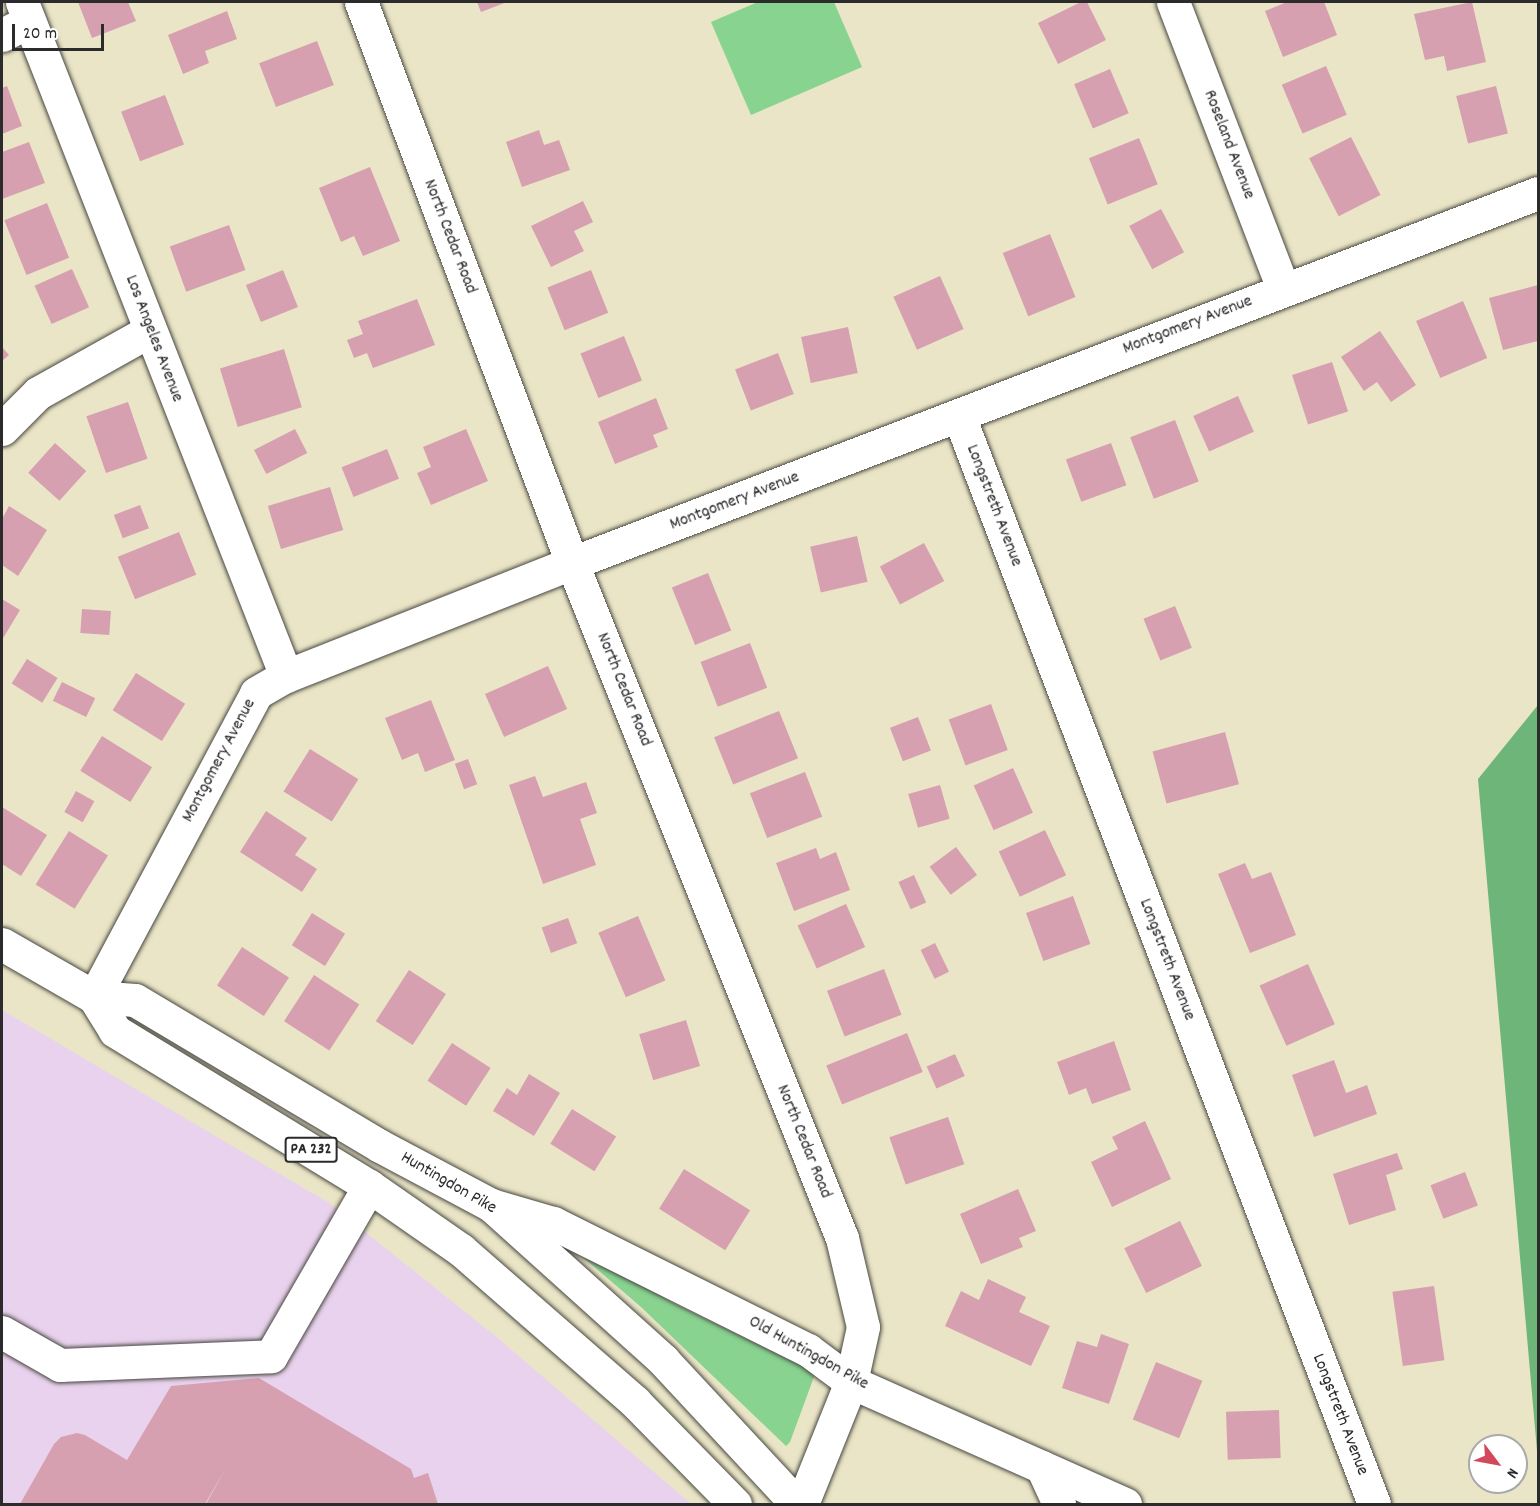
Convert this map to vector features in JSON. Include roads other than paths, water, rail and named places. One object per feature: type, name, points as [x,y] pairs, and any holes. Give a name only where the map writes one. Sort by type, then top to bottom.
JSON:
[{"type":"street","name":"North Cedar Road","points":[[361,2],[572,563],[842,1238],[862,1327],[851,1382],[802,1504]]},
{"type":"street","name":"Roseland Avenue","points":[[1173,2],[1283,289]]},
{"type":"street","name":"Los Angeles Avenue","points":[[18,19],[149,331],[286,676]]},
{"type":"street","name":"Montgomery Avenue","points":[[94,997],[256,693],[286,676],[572,563],[959,416],[1283,289],[1539,194]]},
{"type":"street","points":[[2,429],[38,393],[149,331]]},
{"type":"street","name":"Longstreth Avenue","points":[[959,416],[1374,1504]]},
{"type":"street","name":"Huntingdon Pike","points":[[2,944],[94,997],[135,1000],[380,1146],[491,1204],[663,1360],[797,1504]]},
{"type":"street","name":"Huntingdon Pike","points":[[94,997],[115,1031],[369,1186],[461,1250],[635,1402],[735,1504]]},
{"type":"street","points":[[2,1332],[60,1365],[271,1356],[369,1186]]},
{"type":"street","name":"Old Huntingdon Pike","points":[[491,1204],[553,1223],[808,1350],[851,1382],[1125,1504]]},
{"type":"street","points":[[1042,1467],[1059,1504]]}]
